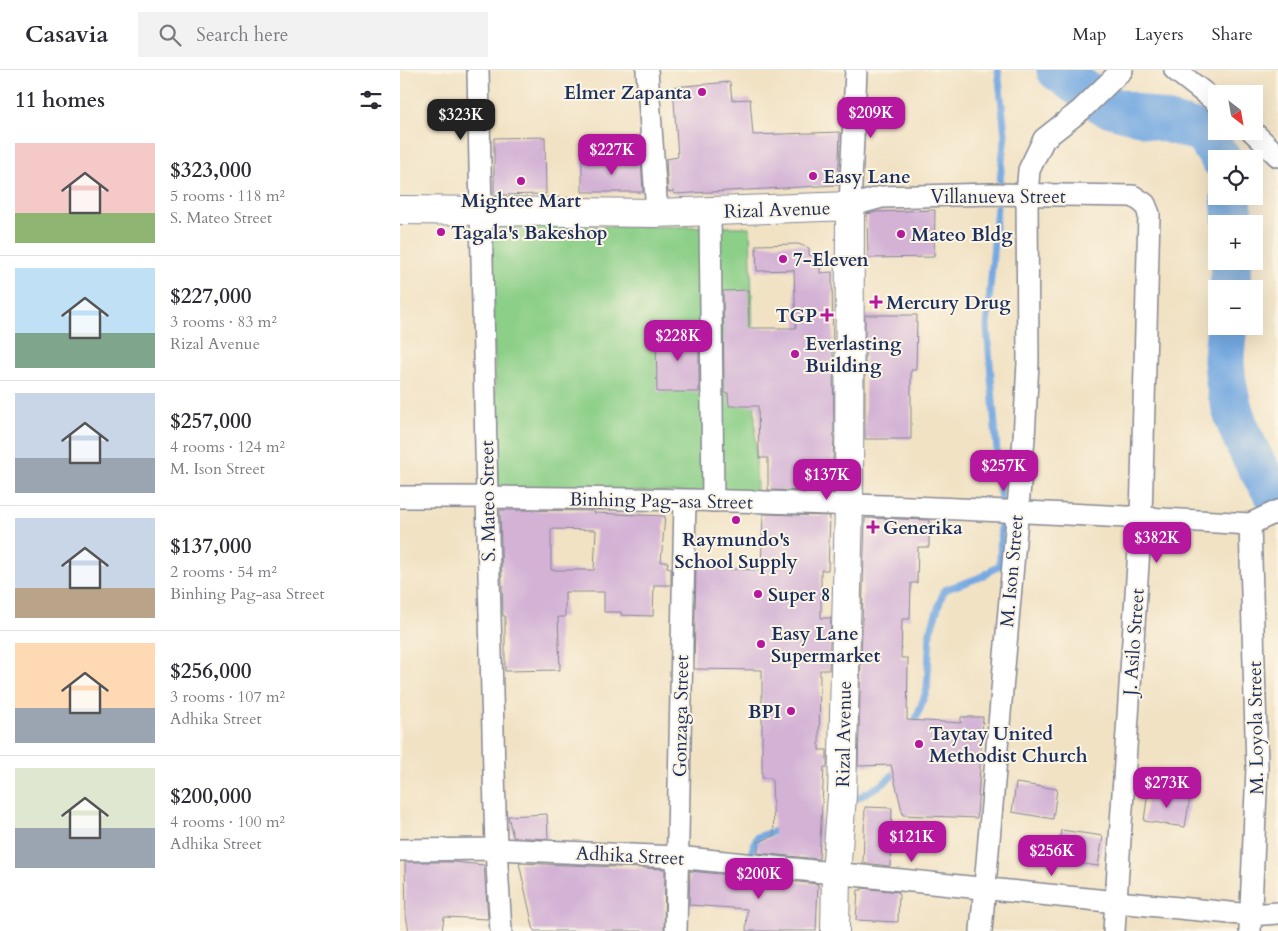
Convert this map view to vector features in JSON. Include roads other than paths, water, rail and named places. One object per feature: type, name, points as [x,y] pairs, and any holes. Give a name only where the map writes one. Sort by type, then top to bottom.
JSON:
[{"type":"main road","name":"Rizal Avenue","points":[[400,210],[657,213],[850,206],[848,505],[840,807],[836,874],[836,931]]},
{"type":"street","name":"S. Mateo Street","points":[[478,70],[496,849],[501,931]]},
{"type":"street","points":[[647,70],[657,213]]},
{"type":"street","points":[[850,206],[856,70]]},
{"type":"street","name":"M. Ison Street","points":[[981,931],[1016,512],[1024,438],[1028,362],[1027,195],[1029,170],[1044,139],[1082,110],[1122,70]]},
{"type":"street","points":[[1175,70],[1208,96]]},
{"type":"street","points":[[1261,140],[1278,156]]},
{"type":"street","name":"Villanueva Street","points":[[850,206],[882,197],[1027,195],[1133,196],[1145,204]]},
{"type":"street","name":"J. Asilo Street","points":[[1114,931],[1141,518],[1149,214],[1145,204]]},
{"type":"street","points":[[710,212],[713,501]]},
{"type":"street","name":"Binhing Pag-asa Street","points":[[400,497],[713,501],[848,505],[1250,524],[1274,513]]},
{"type":"street","name":"Gonzaga Street","points":[[676,931],[685,501]]},
{"type":"street","name":"M. Loyola Street","points":[[1250,524],[1258,768],[1250,923]]},
{"type":"street","name":"Adhika Street","points":[[400,850],[496,849],[677,857],[1117,902],[1250,923],[1278,913]]},
{"type":"waterway","points":[[998,70],[1005,134],[1000,180]]},
{"type":"waterway","points":[[1057,70],[1104,105],[1202,132],[1215,150]]},
{"type":"waterway","points":[[1232,205],[1232,215]]},
{"type":"waterway","points":[[997,207],[987,326],[1001,502]]},
{"type":"waterway","points":[[1231,270],[1231,280]]},
{"type":"waterway","points":[[1226,335],[1224,361],[1229,398],[1234,416],[1249,451],[1278,499]]},
{"type":"waterway","points":[[916,719],[927,689],[930,632],[944,590],[981,577],[1000,565],[1001,518]]},
{"type":"waterway","points":[[850,802],[883,784],[899,769]]},
{"type":"waterway","points":[[750,856],[757,837],[781,829]]},
{"type":"place","name":"Elmer Zapanta","points":[[702,92]]},
{"type":"place","name":"Easy Lane","points":[[813,176]]},
{"type":"place","name":"Mightee Mart","points":[[521,181]]},
{"type":"place","name":"Tagala's Bakeshop","points":[[441,232]]},
{"type":"place","name":"Mateo Bldg","points":[[901,234]]},
{"type":"place","name":"7-Eleven","points":[[783,259]]},
{"type":"place","name":"Mercury Drug","points":[[876,302]]},
{"type":"place","name":"TGP","points":[[827,315]]},
{"type":"place","name":"Everlasting Building","points":[[795,354]]},
{"type":"place","name":"Raymundo's School Supply","points":[[736,520]]},
{"type":"place","name":"Generika","points":[[873,527]]},
{"type":"place","name":"Super 8","points":[[758,594]]},
{"type":"place","name":"Easy Lane Supermarket","points":[[761,644]]},
{"type":"place","name":"BPI","points":[[791,711]]},
{"type":"place","name":"Taytay United Methodist Church","points":[[919,744]]}]
